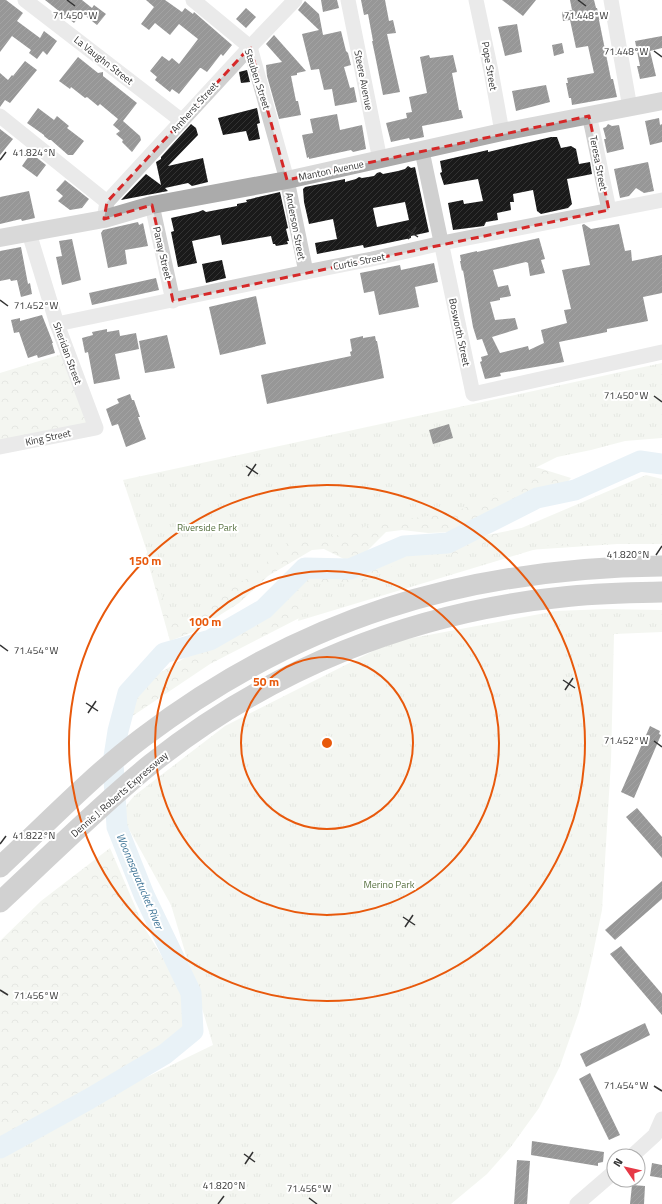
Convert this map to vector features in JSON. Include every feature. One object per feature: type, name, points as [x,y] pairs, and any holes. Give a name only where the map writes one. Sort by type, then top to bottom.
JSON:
[{"type":"highway","points":[[0,867],[132,746],[194,701],[249,668],[306,639],[365,615],[426,595],[488,581],[552,572],[662,562]]},
{"type":"highway","points":[[615,567],[662,566]]},
{"type":"highway","name":"Dennis J. Roberts Expressway","points":[[0,902],[134,778],[184,739],[242,701],[296,672],[365,642],[424,623],[463,613],[545,599],[606,594],[662,592]]},
{"type":"highway","points":[[606,594],[662,598]]},
{"type":"main road","name":"Manton Avenue","points":[[0,238],[104,219],[152,206],[287,180],[502,132],[662,101]]},
{"type":"street","name":"La Vaughn Street","points":[[25,0],[182,121]]},
{"type":"street","name":"Steuben Street","points":[[193,0],[250,47],[287,180]]},
{"type":"street","name":"Amherst Street","points":[[107,202],[294,0]]},
{"type":"street","name":"Steere Avenue","points":[[348,0],[380,160]]},
{"type":"street","points":[[611,0],[630,108]]},
{"type":"street","name":"Pope Street","points":[[481,2],[502,132]]},
{"type":"street","points":[[0,116],[107,202],[104,219]]},
{"type":"street","name":"Teresa Street","points":[[589,116],[609,210]]},
{"type":"street","name":"Bosworth Street","points":[[422,151],[473,394],[662,352]]},
{"type":"street","name":"Anderson Street","points":[[287,180],[306,272]]},
{"type":"street","name":"Curtis Street","points":[[57,324],[372,259],[442,243],[662,200]]},
{"type":"street","name":"Panay Street","points":[[152,206],[173,300]]},
{"type":"street","name":"Sheridan Street","points":[[29,232],[57,324],[96,428]]},
{"type":"street","name":"King Street","points":[[0,447],[96,428]]},
{"type":"street","points":[[641,1148],[658,1130],[662,1119]]},
{"type":"street","points":[[647,1143],[662,1146]]},
{"type":"street","points":[[577,1204],[606,1179]]},
{"type":"highlighted area","points":[[250,47],[287,180],[589,116],[609,210],[173,301],[152,205],[104,219],[107,202]]},
{"type":"green space","points":[[62,354],[93,421],[0,453],[0,373]]},
{"type":"green space","name":"Riverside Park","points":[[662,363],[662,438],[625,441],[557,457],[535,468],[515,490],[497,493],[453,513],[374,523],[349,533],[327,537],[304,537],[285,544],[247,579],[235,584],[204,614],[171,623],[123,480]]},
{"type":"green space","points":[[523,466],[539,468],[571,478],[558,493],[538,503],[488,517],[453,532],[428,533],[402,530],[386,532],[359,559],[344,559],[324,549],[312,550],[268,576],[239,603],[193,632],[170,641],[146,555],[151,542]]},
{"type":"green space","points":[[646,475],[662,479],[662,544],[553,544],[298,621],[305,582],[361,583],[404,560],[463,553]]},
{"type":"green space","points":[[522,528],[662,541],[528,550],[348,593],[210,664],[128,719],[137,695],[150,679],[214,640],[287,586],[324,572],[349,568],[392,554]]},
{"type":"green space","name":"Merino Park","points":[[606,609],[662,610],[662,632],[614,634],[611,761],[602,910],[591,963],[579,1012],[560,1066],[539,1108],[510,1148],[487,1174],[451,1204],[0,1204],[0,1148],[213,1045],[171,905],[120,813],[134,796],[225,726],[391,642],[556,611]]},
{"type":"green space","points":[[110,848],[144,927],[184,993],[188,1007],[187,1031],[177,1042],[149,1064],[46,1112],[0,1137],[0,941],[41,901]]},
{"type":"building","points":[[0,0],[6,0],[23,13],[17,21],[40,38],[44,31],[57,41],[47,55],[43,51],[37,59],[29,53],[31,50],[12,36],[0,52]]},
{"type":"building","points":[[45,0],[82,0],[92,8],[94,5],[106,14],[97,25],[83,14],[81,14],[74,23]]},
{"type":"building","points":[[146,0],[165,0],[182,12],[185,8],[193,14],[194,12],[232,45],[223,56],[221,54],[207,72],[200,68],[179,94],[172,89],[170,92],[155,80],[157,77],[150,71],[162,56],[169,61],[172,58],[179,64],[198,39],[179,24],[170,35],[155,23],[149,30],[141,24],[154,7]]},
{"type":"building","points":[[321,0],[337,0],[339,8],[323,12]]},
{"type":"building","points":[[361,0],[385,0],[389,21],[393,20],[396,33],[387,34],[400,92],[383,95],[368,14],[364,15]]},
{"type":"building","points":[[502,0],[536,0],[523,16]]},
{"type":"building","points":[[570,0],[594,0],[600,20],[611,79],[613,79],[617,97],[572,105],[566,83],[568,83],[567,78],[594,73],[588,46],[576,48],[570,20],[563,21],[562,12],[572,10]]},
{"type":"building","points":[[305,1],[319,14],[323,35],[341,31],[351,65],[344,67],[350,88],[354,87],[357,102],[335,106],[332,89],[324,90],[319,69],[311,70],[302,34],[319,30],[298,10]]},
{"type":"building","points":[[246,8],[256,17],[246,28],[236,19]]},
{"type":"building","points":[[517,24],[522,52],[505,56],[498,27]]},
{"type":"building","points":[[274,35],[306,71],[291,76],[296,101],[298,101],[301,115],[279,119],[267,76],[266,65],[282,62],[266,44]]},
{"type":"building","points":[[662,36],[662,48],[650,51],[656,76],[640,79],[637,66],[640,66],[635,41]]},
{"type":"building","points":[[562,43],[564,53],[554,56],[552,45]]},
{"type":"building","points":[[429,55],[430,58],[453,55],[457,72],[452,73],[459,110],[461,110],[463,118],[422,126],[424,137],[410,140],[409,138],[391,142],[386,123],[407,118],[406,113],[412,112],[409,97],[427,93],[420,57]]},
{"type":"building","points":[[78,57],[98,73],[103,72],[103,76],[137,103],[123,121],[140,136],[141,140],[132,152],[122,142],[123,140],[116,134],[120,131],[113,125],[118,119],[100,104],[98,106],[87,97],[85,98],[71,87],[70,89],[59,81]]},
{"type":"building","points":[[25,61],[37,70],[10,103],[5,100],[0,107],[0,73],[8,80]]},
{"type":"building","points":[[247,70],[250,82],[241,83],[239,72]]},
{"type":"building","points":[[546,85],[550,102],[516,111],[512,91]]},
{"type":"building","points":[[38,108],[54,120],[57,116],[69,126],[67,128],[84,141],[73,155],[68,155],[51,140],[27,123]]},
{"type":"building","points":[[257,108],[260,123],[257,124],[260,139],[249,141],[246,131],[223,135],[218,118]]},
{"type":"building","points":[[337,114],[340,130],[362,125],[366,149],[353,152],[351,150],[309,159],[309,157],[307,158],[302,135],[313,133],[310,119]]},
{"type":"building","points":[[659,118],[660,125],[662,124],[662,142],[650,145],[645,121]]},
{"type":"building","points":[[191,124],[196,128],[198,135],[168,166],[203,158],[208,182],[192,186],[188,183],[165,188],[168,191],[121,200],[146,174],[161,185],[156,162],[161,159],[161,157]]},
{"type":"building","points":[[608,124],[612,126],[619,125],[624,149],[607,153],[604,139],[606,139],[603,128]]},
{"type":"building","points":[[0,129],[13,139],[0,155]]},
{"type":"building","points":[[551,137],[557,137],[561,148],[571,146],[576,149],[579,164],[590,162],[592,174],[567,179],[572,204],[568,208],[541,214],[537,211],[533,190],[513,194],[514,202],[510,202],[511,210],[497,213],[498,220],[486,222],[484,226],[453,230],[448,203],[463,200],[464,204],[483,201],[478,179],[444,185],[440,173],[442,172],[440,161],[488,150],[488,152]]},
{"type":"building","points":[[31,153],[46,165],[37,177],[22,166]]},
{"type":"building","points":[[648,162],[654,191],[644,193],[636,188],[629,196],[620,198],[614,169]]},
{"type":"building","points":[[408,166],[411,168],[415,167],[429,232],[411,236],[411,238],[364,248],[363,245],[317,254],[315,243],[337,239],[333,219],[309,224],[304,202],[303,189],[305,187],[345,179],[345,182],[359,177],[374,176],[380,172],[383,174],[405,169]],"holes":[[[405,202],[409,220],[377,227],[373,208]]]},
{"type":"building","points":[[65,180],[89,199],[82,208],[70,210],[58,201],[63,196],[56,190]]},
{"type":"building","points":[[29,191],[35,218],[22,221],[21,219],[0,224],[0,197]]},
{"type":"building","points":[[280,192],[288,228],[286,229],[289,241],[287,241],[288,244],[276,246],[273,244],[271,236],[222,245],[220,235],[192,241],[197,263],[178,267],[171,232],[174,231],[171,218],[203,210],[206,212],[237,206],[237,204],[247,202],[246,200]]},
{"type":"building","points":[[138,222],[139,225],[143,223],[148,246],[125,250],[127,264],[108,268],[101,233],[103,230]]},
{"type":"building","points":[[584,224],[591,229],[619,224],[625,251],[631,250],[632,261],[662,255],[662,293],[643,297],[648,321],[607,329],[607,332],[559,342],[564,362],[500,373],[501,376],[485,379],[480,362],[482,361],[481,357],[488,355],[482,339],[477,340],[473,327],[460,255],[539,238],[545,259],[541,260],[545,273],[530,276],[528,263],[526,262],[493,270],[498,287],[508,285],[511,296],[490,302],[495,320],[515,318],[518,329],[492,337],[500,353],[528,346],[529,350],[544,343],[541,330],[567,323],[564,310],[571,309],[562,270],[590,265],[582,225]]},
{"type":"building","points":[[72,239],[81,280],[62,285],[56,257],[62,256],[59,241]]},
{"type":"building","points":[[21,247],[28,284],[30,283],[32,294],[21,297],[17,280],[11,281],[10,279],[0,281],[0,251]]},
{"type":"building","points":[[222,260],[226,278],[206,283],[202,264]]},
{"type":"building","points":[[434,263],[438,282],[415,287],[419,307],[379,315],[374,291],[364,293],[360,273],[400,265],[401,270]]},
{"type":"building","points":[[156,278],[159,290],[92,305],[89,293]]},
{"type":"building","points":[[256,296],[266,344],[220,355],[209,307]]},
{"type":"building","points":[[42,315],[53,343],[55,353],[38,358],[37,355],[28,358],[19,332],[14,333],[11,320],[20,318],[20,321]]},
{"type":"building","points":[[107,329],[107,332],[119,330],[120,336],[136,333],[139,349],[115,354],[120,379],[94,384],[88,352],[85,353],[82,338],[93,335],[92,332]]},
{"type":"building","points":[[167,335],[175,368],[145,373],[139,341]]},
{"type":"building","points":[[363,336],[363,338],[375,336],[384,378],[267,404],[261,375],[351,356],[350,352],[352,351],[350,339]]},
{"type":"building","points":[[130,394],[132,400],[134,400],[146,439],[126,447],[118,424],[112,426],[106,409],[119,403],[117,399]]},
{"type":"building","points":[[449,424],[453,438],[433,444],[429,430]]},
{"type":"building","points":[[650,726],[660,731],[659,734],[661,735],[634,798],[621,792]]},
{"type":"building","points":[[637,808],[662,837],[662,858],[626,817]]},
{"type":"building","points":[[662,881],[662,899],[615,940],[605,930]]},
{"type":"building","points":[[621,946],[662,994],[662,1015],[610,954]]},
{"type":"building","points":[[645,1023],[650,1035],[586,1067],[580,1054]]},
{"type":"building","points":[[590,1073],[620,1135],[609,1140],[579,1079]]},
{"type":"building","points":[[532,1141],[604,1152],[603,1162],[598,1163],[598,1166],[531,1155]]},
{"type":"building","points":[[517,1160],[530,1161],[527,1204],[514,1204]]},
{"type":"building","points":[[652,1163],[662,1165],[662,1178],[650,1176]]},
{"type":"building","points":[[632,1188],[645,1188],[644,1204],[630,1204]]},
{"type":"waterway","name":"Woonasquatucket River","points":[[0,1148],[89,1099],[165,1054],[193,1031],[191,993],[144,895],[117,827],[113,763],[118,731],[128,693],[164,653],[210,640],[264,609],[305,568],[350,569],[404,546],[448,543],[537,498],[575,490],[640,461],[662,464]]}]
